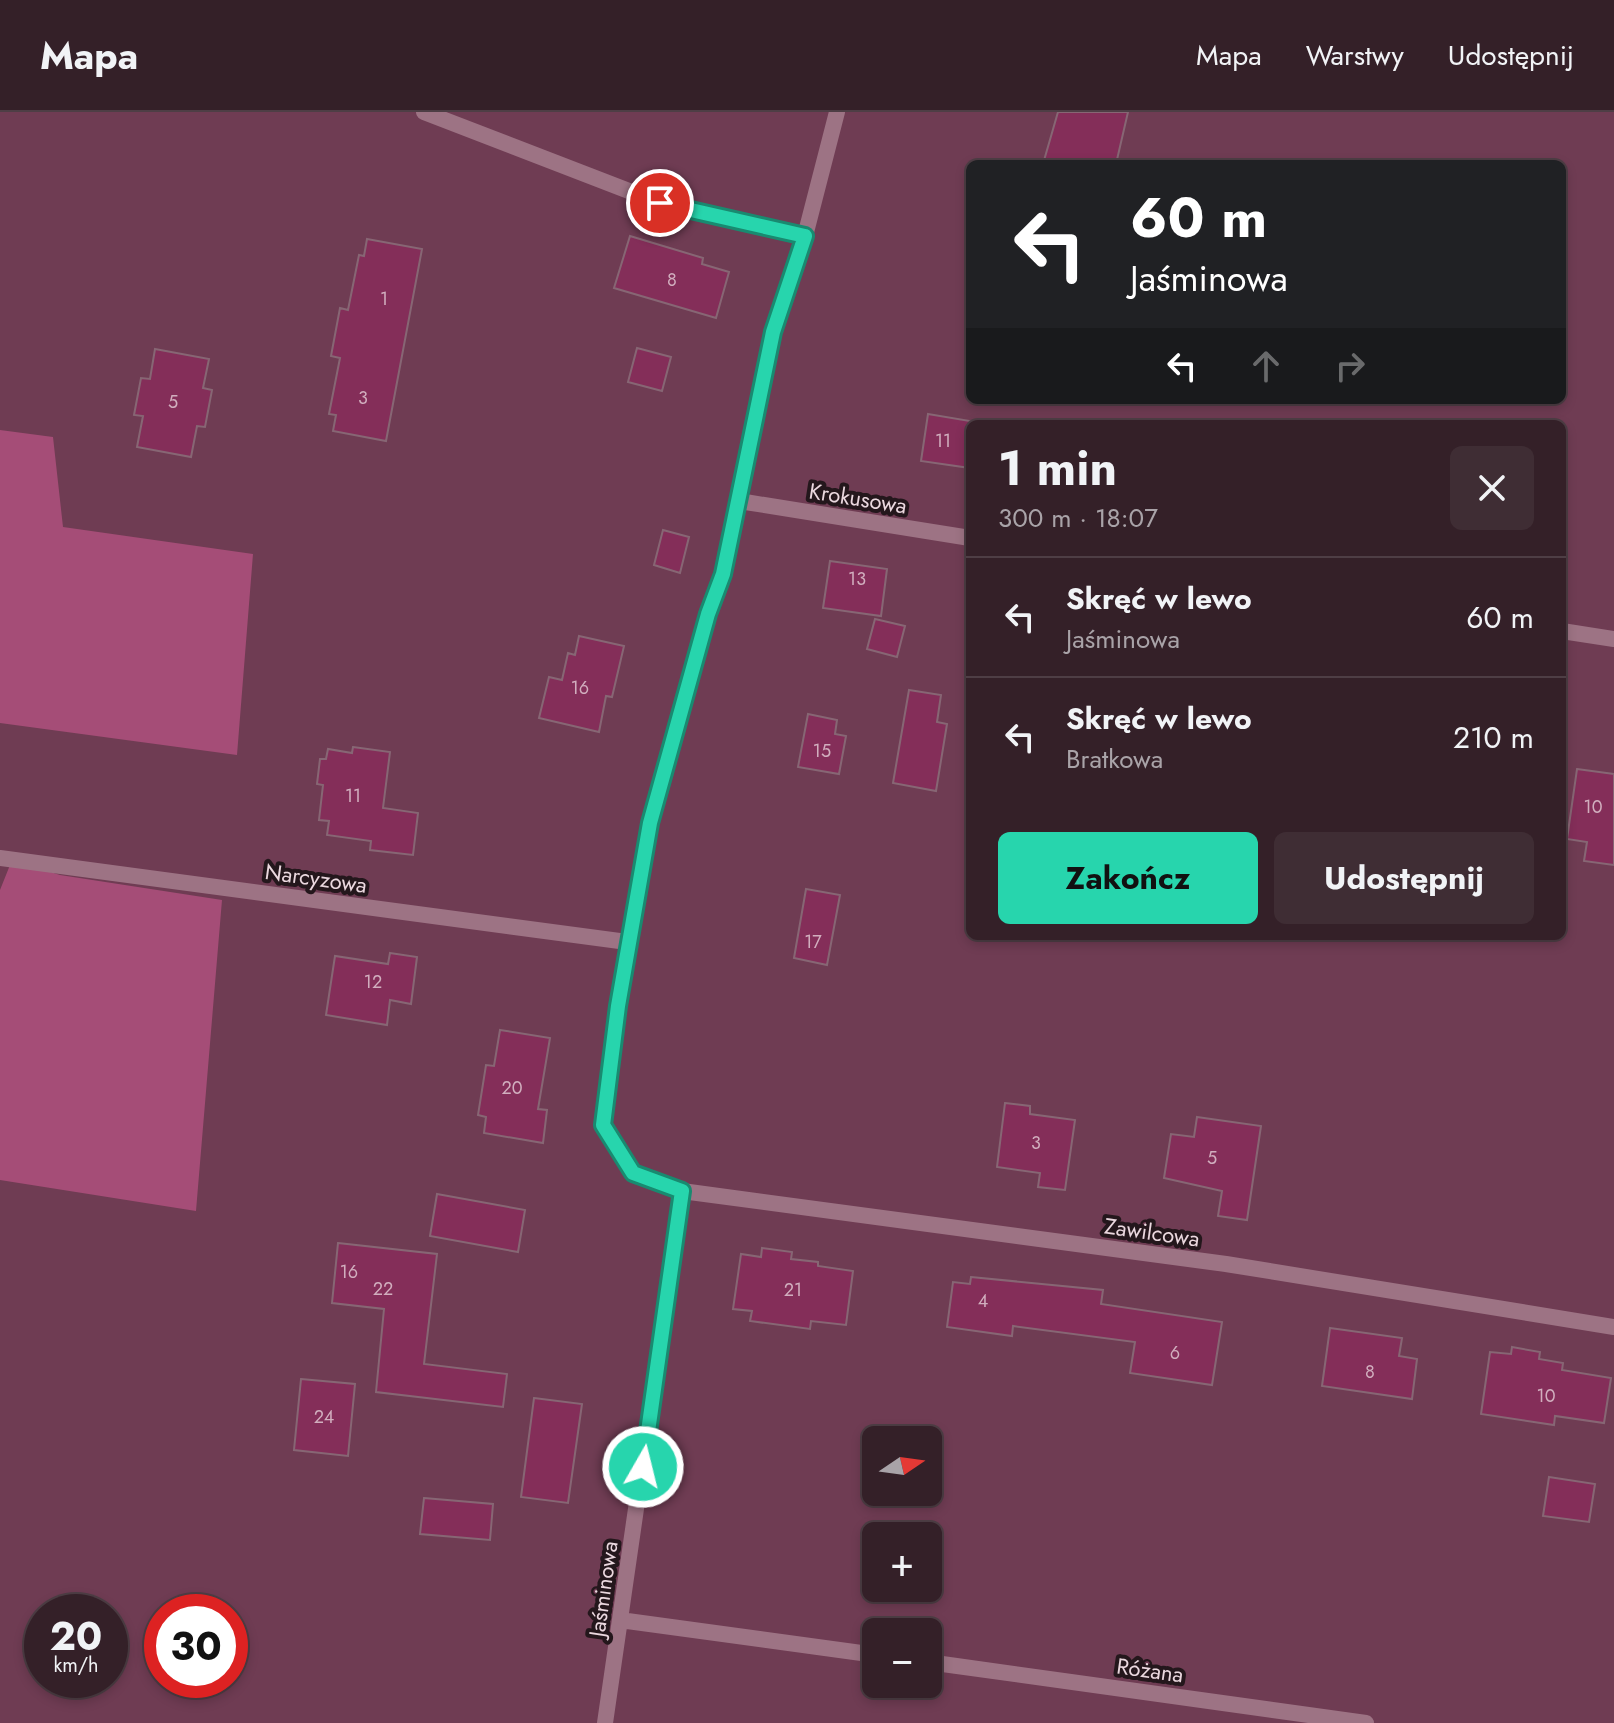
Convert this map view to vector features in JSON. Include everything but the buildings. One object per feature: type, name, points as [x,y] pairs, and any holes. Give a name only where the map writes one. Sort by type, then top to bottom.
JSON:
[{"type":"street","points":[[424,112],[660,203],[805,236]]},
{"type":"street","points":[[682,1191],[633,1173],[603,1125],[627,942],[650,823],[708,614],[723,574],[773,332],[805,236],[837,112]]},
{"type":"street","name":"Krokusowa","points":[[739,501],[966,537]]},
{"type":"street","points":[[1566,632],[1614,639]]},
{"type":"street","name":"Narcyzowa","points":[[0,858],[627,942]]},
{"type":"street","name":"Zawilcowa","points":[[682,1191],[1226,1264],[1614,1327]]},
{"type":"street","name":"Jaśminowa","points":[[605,1723],[682,1191]]},
{"type":"street","points":[[620,1620],[862,1653]]},
{"type":"street","name":"Różana","points":[[942,1664],[1366,1723]]},
{"type":"shaded area","points":[[0,112],[1614,112],[1614,1723],[0,1723]]},
{"type":"shaded area","points":[[0,430],[53,437],[63,527],[253,554],[237,755],[0,723]]},
{"type":"shaded area","points":[[12,860],[60,875],[222,900],[196,1211],[0,1180],[0,890]]},
{"type":"route","points":[[643,1467],[682,1191],[633,1173],[603,1125],[618,1006],[650,823],[708,614],[723,574],[773,332],[805,236],[660,203]]}]
